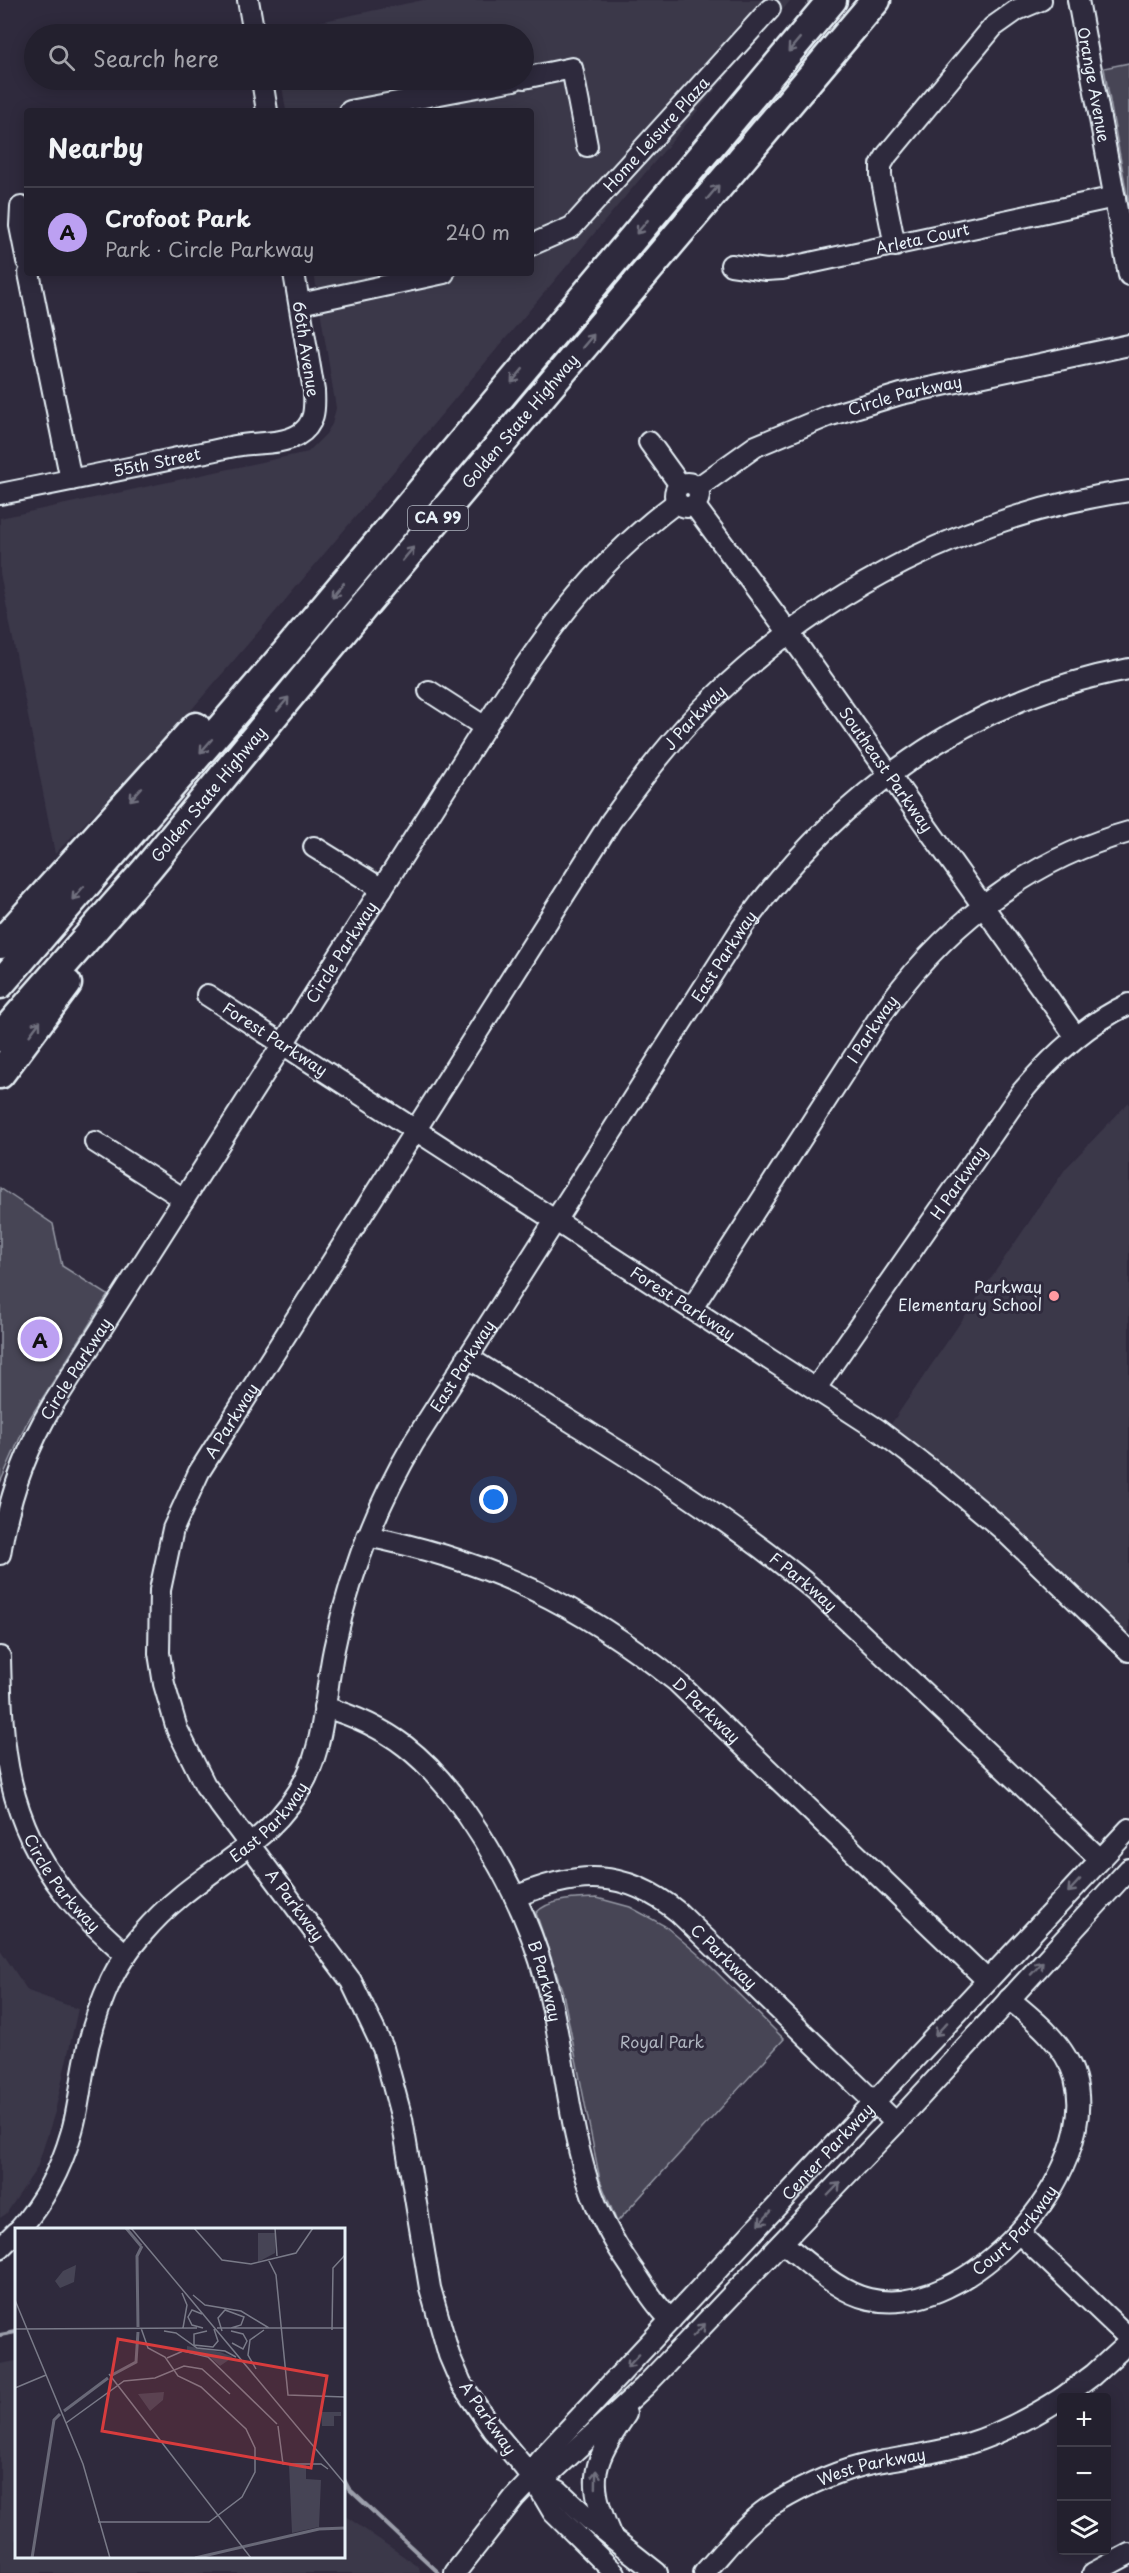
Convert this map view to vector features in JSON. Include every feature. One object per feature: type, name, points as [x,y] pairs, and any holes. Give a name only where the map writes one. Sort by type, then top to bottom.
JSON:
[{"type":"highway","name":"Golden State Highway","points":[[0,984],[285,654],[832,0]]},
{"type":"highway","name":"Golden State Highway","points":[[0,1037],[146,870],[363,607],[876,0]]},
{"type":"highway","points":[[0,944],[224,696],[285,654]]},
{"type":"highway","points":[[0,1074],[52,1005],[146,870]]},
{"type":"street","points":[[248,0],[252,24]]},
{"type":"street","points":[[895,246],[881,176],[881,165],[993,27],[1017,10],[1041,0]]},
{"type":"street","name":"Orange Avenue","points":[[1078,0],[1129,275]]},
{"type":"street","name":"Home Leisure Plaza","points":[[534,244],[572,227],[770,9]]},
{"type":"street","points":[[534,76],[572,68],[587,146]]},
{"type":"street","points":[[264,90],[267,108]]},
{"type":"street","points":[[366,108],[461,90]]},
{"type":"street","name":"Arleta Court","points":[[730,265],[758,270],[782,269],[1114,197]]},
{"type":"street","points":[[21,207],[20,226],[24,246]]},
{"type":"street","points":[[30,276],[71,480]]},
{"type":"street","name":"66th Avenue","points":[[295,276],[314,391],[315,408],[311,424]]},
{"type":"street","points":[[300,304],[430,276]]},
{"type":"street","name":"Circle Parkway","points":[[0,1554],[5,1519],[32,1439],[485,727],[548,631],[588,582],[646,525],[756,446],[828,416],[901,394],[1129,345]]},
{"type":"street","name":"55th Street","points":[[0,494],[239,445],[280,441],[298,435],[311,424]]},
{"type":"street","name":"Southeast Parkway","points":[[649,442],[789,633],[1076,1037]]},
{"type":"street","name":"J Parkway","points":[[416,1129],[611,821],[642,778],[712,699],[789,633],[870,580],[917,556],[966,535],[1041,510],[1129,491]]},
{"type":"street","name":"East Parkway","points":[[20,2228],[43,2197],[65,2153],[76,2118],[90,2036],[112,1978],[145,1931],[180,1896],[263,1835],[286,1809],[306,1778],[321,1731],[342,1609],[367,1536],[393,1479],[467,1357],[743,926],[768,891],[826,827],[889,774],[946,737],[1003,707],[1043,691],[1129,669]]},
{"type":"street","points":[[429,691],[485,727]]},
{"type":"street","name":"I Parkway","points":[[692,1308],[894,996],[934,948],[983,906],[1048,864],[1076,851],[1129,832]]},
{"type":"street","name":"Circle Parkway","points":[[314,847],[382,889]]},
{"type":"street","name":"Forest Parkway","points":[[207,995],[816,1388],[895,1443],[992,1520],[1129,1652]]},
{"type":"street","name":"H Parkway","points":[[816,1388],[1021,1093],[1041,1069],[1076,1037],[1129,1004]]},
{"type":"street","name":"A Parkway","points":[[416,1129],[199,1472],[178,1514],[165,1559],[159,1600],[159,1653],[172,1714],[190,1757],[205,1785],[346,1974],[383,2048],[396,2097],[430,2288],[449,2355],[461,2383],[479,2412],[533,2478],[553,2512],[615,2573]]},
{"type":"street","points":[[95,1142],[184,1199]]},
{"type":"street","name":"F Parkway","points":[[467,1357],[700,1502],[776,1557],[819,1594],[1100,1859]]},
{"type":"street","name":"D Parkway","points":[[367,1536],[446,1555],[499,1574],[569,1606],[634,1648],[677,1683],[987,1980]]},
{"type":"street","name":"Circle Parkway","points":[[0,1657],[4,1753],[16,1803],[46,1867],[66,1896],[126,1955]]},
{"type":"street","name":"B Parkway","points":[[324,1707],[351,1715],[382,1729],[423,1760],[480,1833],[515,1898],[547,1984],[583,2163],[592,2194],[621,2254],[659,2309],[671,2320]]},
{"type":"street","name":"Center Parkway","points":[[459,2566],[533,2478],[539,2460],[1129,1829]]},
{"type":"street","name":"Center Parkway","points":[[533,2478],[553,2471],[644,2387],[896,2123],[1129,1869]]},
{"type":"street","name":"C Parkway","points":[[515,1898],[559,1881],[590,1877],[622,1881],[652,1893],[678,1912],[896,2123]]},
{"type":"street","name":"Court Parkway","points":[[782,2243],[849,2292],[870,2300],[892,2301],[929,2293],[958,2280],[986,2263],[1019,2233],[1050,2193],[1064,2164],[1076,2124],[1078,2094],[1075,2079],[1063,2051],[1052,2038],[1009,2000]]},
{"type":"street","points":[[1019,2233],[1129,2340]]},
{"type":"street","name":"East Parkway","points":[[0,2248],[15,2234]]},
{"type":"street","name":"West Parkway","points":[[1069,2393],[1093,2375],[1129,2340]]},
{"type":"street","points":[[610,2535],[598,2508],[597,2468],[603,2447],[644,2387]]},
{"type":"street","name":"West Parkway","points":[[704,2573],[760,2515],[774,2504],[803,2489],[854,2468],[929,2454],[968,2443],[1025,2420],[1057,2401]]},
{"type":"street","name":"A Parkway","points":[[533,2478],[559,2491],[590,2520],[657,2573]]},
{"type":"street","points":[[1093,2573],[1129,2554]]},
{"type":"shaded area","points":[[423,0],[791,0],[167,738],[55,854],[0,573],[0,518],[308,452],[326,434],[332,424],[336,408],[314,276],[534,276],[534,108],[286,108],[283,90],[534,90],[534,24],[310,24]]},
{"type":"shaded area","name":"Parkway Elementary School","points":[[1129,1102],[1129,1636],[1025,1540],[891,1424],[1066,1168]]},
{"type":"shaded area","points":[[0,1949],[28,1991],[78,2009],[55,2112],[37,2168],[6,2214],[0,2218]]},
{"type":"shaded area","points":[[15,2361],[15,2558],[345,2558],[345,2516],[419,2567],[420,2573],[0,2573],[0,2364]]},
{"type":"green space","points":[[1129,63],[1129,206],[1104,68]]},
{"type":"green space","points":[[0,1188],[53,1224],[62,1266],[108,1295],[26,1424],[0,1483]]},
{"type":"green space","name":"Royal Park","points":[[597,1898],[630,1907],[665,1926],[699,1955],[784,2039],[617,2222],[600,2180],[563,1993],[536,1913],[548,1904],[556,1902]]},
{"type":"waterway","points":[[0,2335],[15,2332]]},
{"type":"waterway","points":[[345,2482],[349,2489],[439,2573]]},
{"type":"place","name":"Parkway Elementary School","points":[[1054,1296]]},
{"type":"place","name":"Crofoot Park","points":[[40,1339]]}]
